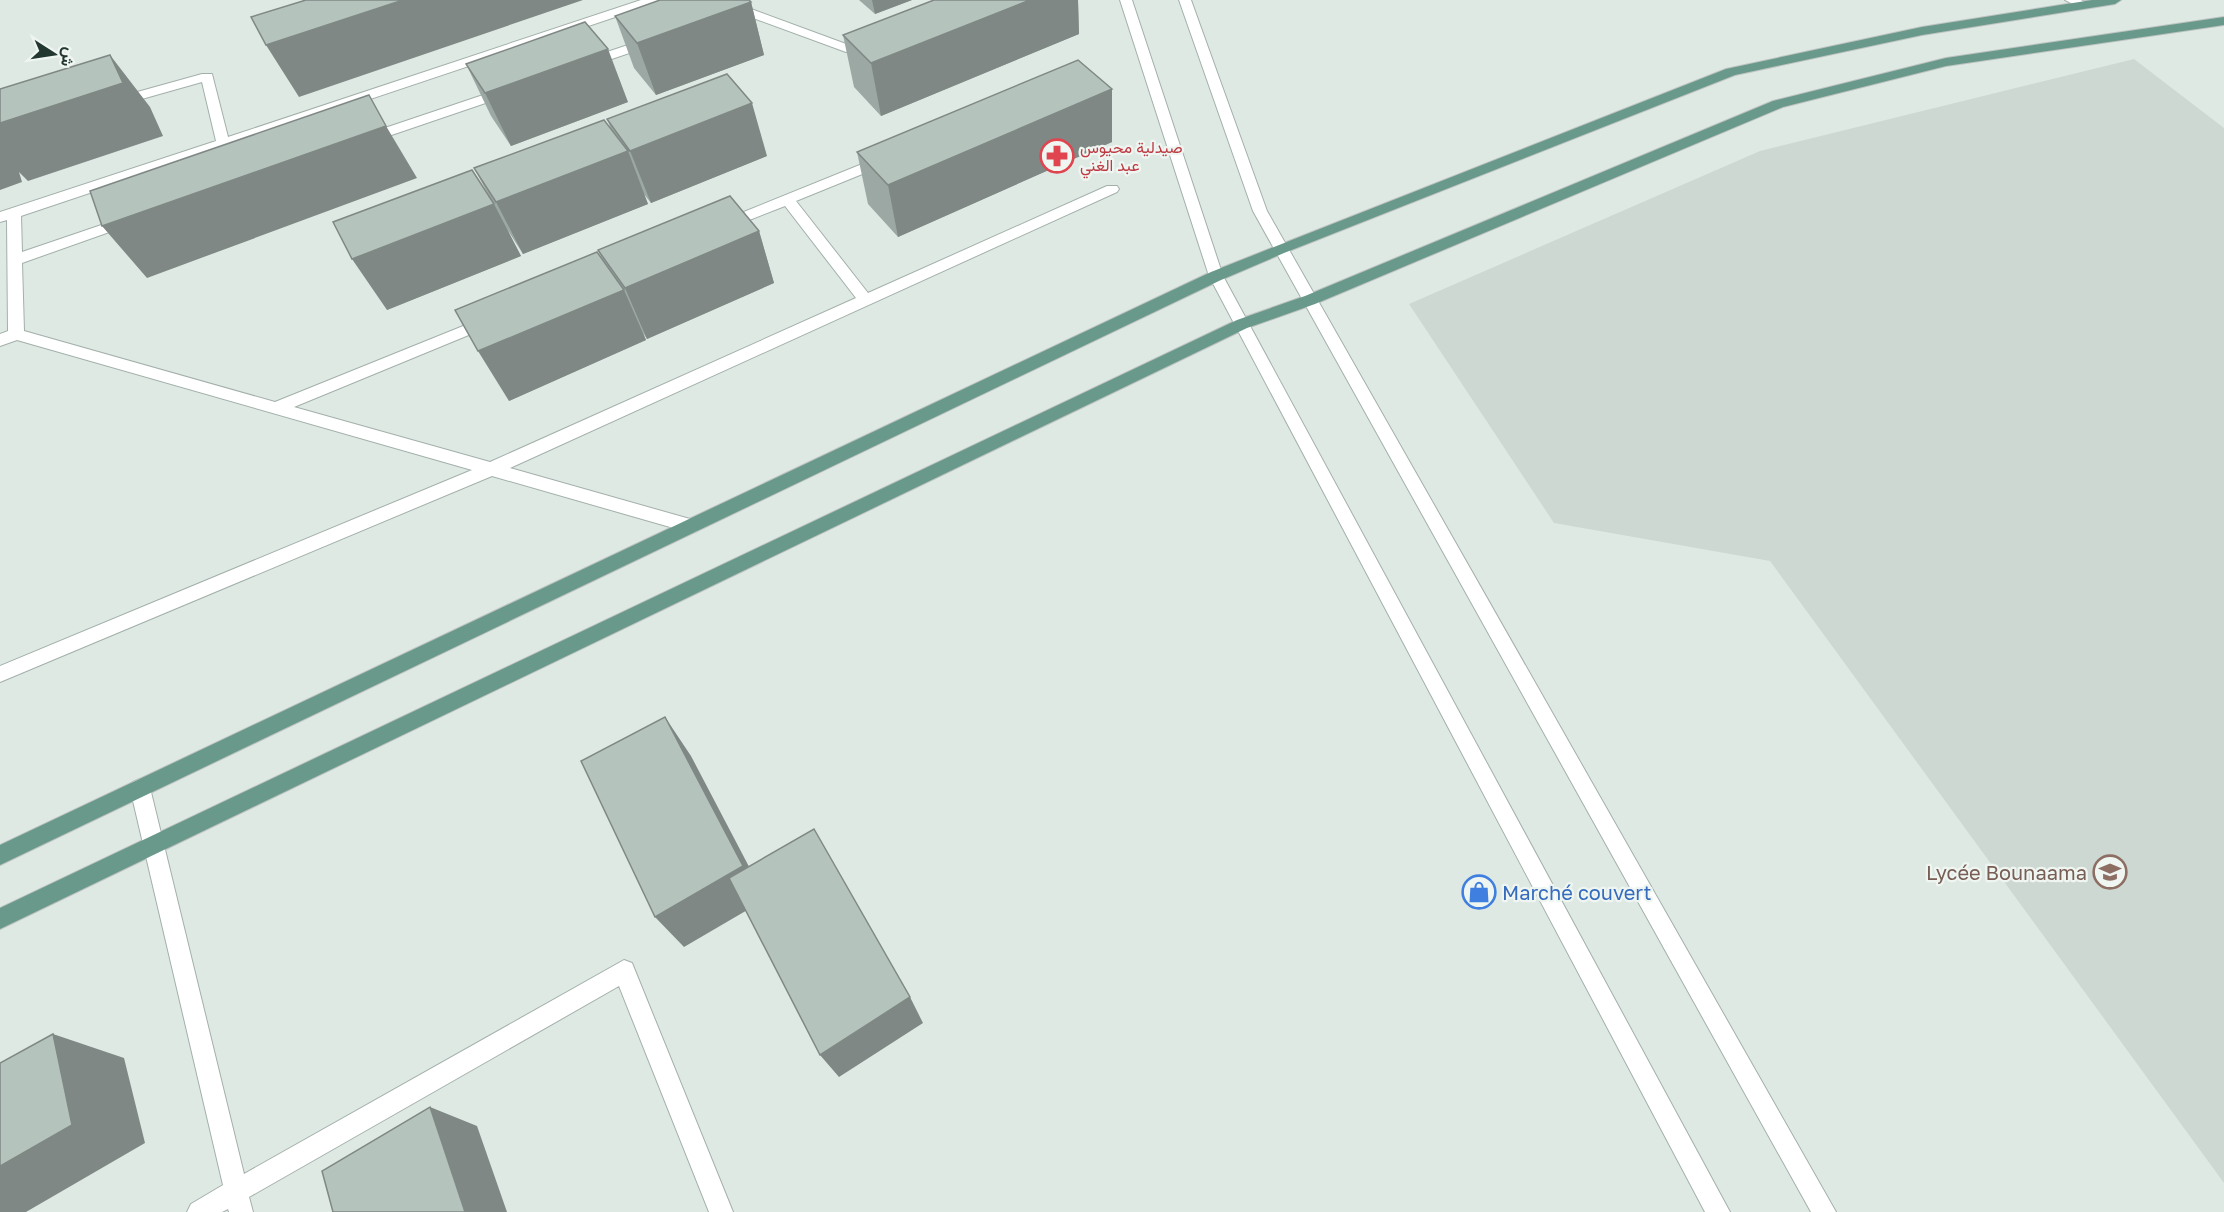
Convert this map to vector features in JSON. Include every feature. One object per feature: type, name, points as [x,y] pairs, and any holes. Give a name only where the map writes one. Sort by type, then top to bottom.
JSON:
[{"type":"main road","points":[[0,855],[1215,276],[1731,72],[1922,31],[2077,2],[2115,0]]},
{"type":"main road","points":[[0,919],[1242,324],[1310,300],[1778,104],[1946,62],[2224,21]]},
{"type":"street","points":[[16,334],[15,260],[7,215],[653,0]]},
{"type":"street","points":[[1126,0],[1215,276],[1718,1212]]},
{"type":"street","points":[[1185,0],[1260,211],[1280,250],[1824,1212]]},
{"type":"street","points":[[720,17],[743,9],[846,48],[878,36]]},
{"type":"street","points":[[575,67],[664,36]]},
{"type":"street","points":[[103,106],[207,77],[224,143]]},
{"type":"street","points":[[351,144],[519,87]]},
{"type":"street","points":[[711,231],[897,155]]},
{"type":"street","points":[[0,674],[491,469],[1112,189]]},
{"type":"street","points":[[787,200],[865,300]]},
{"type":"street","points":[[15,260],[138,218]]},
{"type":"street","points":[[275,408],[504,315]]},
{"type":"street","points":[[0,340],[16,334],[691,526]]},
{"type":"street","points":[[140,788],[238,1201]]},
{"type":"street","points":[[199,1212],[238,1201],[624,971],[721,1212]]},
{"type":"shaded area","name":"Lycée Bounaama","points":[[2134,59],[2224,128],[2224,1183],[1770,561],[1554,523],[1409,304],[1760,151]]},
{"type":"building","points":[[306,0],[403,0],[266,45],[251,17]]},
{"type":"building","points":[[660,0],[749,0],[751,2],[637,43],[615,16]]},
{"type":"building","points":[[934,0],[1030,0],[871,63],[843,35]]},
{"type":"building","points":[[585,22],[608,49],[485,93],[466,64]]},
{"type":"building","points":[[110,55],[123,83],[0,123],[0,89]]},
{"type":"building","points":[[1078,60],[1112,89],[888,185],[857,152]]},
{"type":"building","points":[[727,74],[752,103],[630,151],[607,119]]},
{"type":"building","points":[[369,95],[386,126],[102,226],[90,191]]},
{"type":"building","points":[[604,120],[628,151],[496,202],[474,168]]},
{"type":"building","points":[[472,170],[494,204],[352,259],[333,222]]},
{"type":"building","points":[[730,196],[759,231],[625,288],[598,250]]},
{"type":"building","points":[[597,252],[624,290],[478,351],[455,310]]},
{"type":"building","points":[[665,717],[743,866],[655,917],[581,761]]},
{"type":"building","points":[[814,829],[910,997],[820,1055],[729,878]]},
{"type":"building","points":[[53,1034],[72,1125],[0,1166],[0,1063]]},
{"type":"building","points":[[430,1107],[465,1212],[333,1212],[322,1171]]},
{"type":"place","name":"صيدلية محيوس عبد الغني","points":[[1057,156]]},
{"type":"place","name":"Lycée Bounaama","points":[[2110,872]]},
{"type":"place","name":"Marché couvert","points":[[1479,892]]}]
